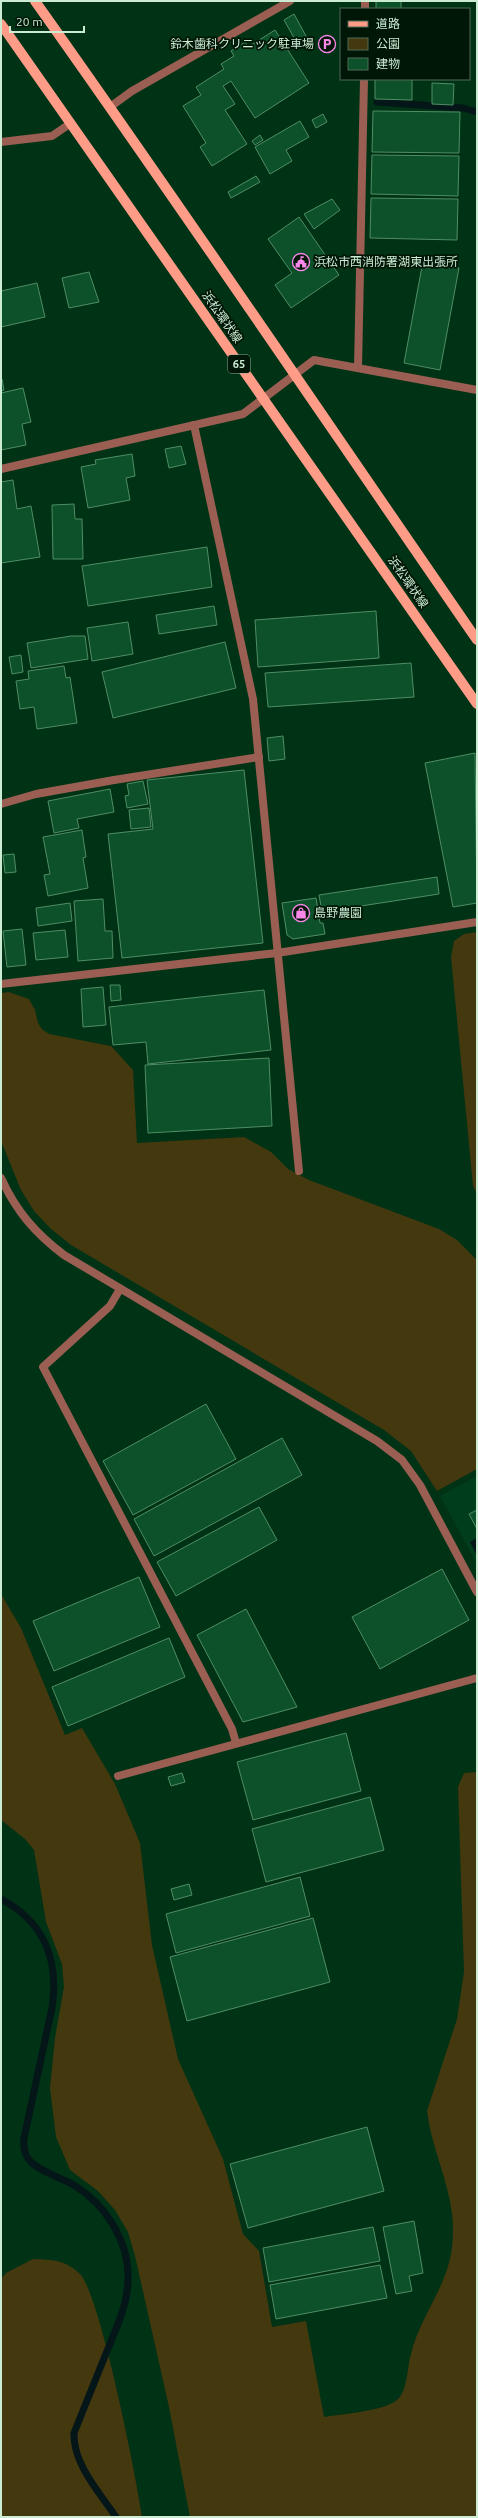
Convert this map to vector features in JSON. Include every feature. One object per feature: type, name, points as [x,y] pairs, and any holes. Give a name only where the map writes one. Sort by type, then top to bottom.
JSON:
[{"type":"main road","name":"浜松環状線","points":[[35,1],[190,221],[294,375],[477,640]]},
{"type":"main road","name":"浜松環状線","points":[[1,24],[477,704]]},
{"type":"street","points":[[110,107],[139,87],[290,1]]},
{"type":"street","points":[[358,368],[364,80]]},
{"type":"street","points":[[1,142],[52,136],[71,123]]},
{"type":"street","points":[[1,469],[243,414],[314,360],[477,390]]},
{"type":"street","points":[[194,425],[253,699],[299,1171]]},
{"type":"street","points":[[1,804],[36,794],[259,757]]},
{"type":"street","points":[[1,984],[277,953],[477,922]]},
{"type":"street","points":[[1,1178],[24,1219],[42,1239],[64,1255],[377,1441],[402,1460],[420,1485],[477,1592]]},
{"type":"street","points":[[120,1289],[110,1306],[43,1367],[232,1729],[236,1743]]},
{"type":"street","points":[[118,1776],[477,1678]]},
{"type":"shaded area","points":[[477,1476],[477,1564],[440,1496]]},
{"type":"shaded area","points":[[477,1538],[477,1556],[470,1542]]},
{"type":"green space","points":[[477,932],[477,1194],[473,1186],[451,957],[454,941],[464,934]]},
{"type":"green space","points":[[9,992],[29,999],[35,1010],[38,1023],[42,1029],[49,1034],[111,1046],[133,1070],[137,1143],[244,1137],[271,1152],[288,1169],[309,1180],[439,1229],[457,1240],[477,1260],[477,1469],[437,1491],[411,1451],[384,1430],[71,1245],[51,1229],[34,1211],[21,1190],[1,1141],[1,993]]},
{"type":"green space","points":[[1,1594],[21,1628],[65,1735],[82,1728],[115,1784],[140,1843],[152,1945],[178,2059],[223,2159],[243,2234],[259,2251],[272,2327],[306,2321],[324,2417],[362,2412],[383,2407],[391,2404],[401,2396],[419,2330],[442,2283],[450,2259],[453,2225],[450,2201],[432,2137],[427,2111],[457,2019],[464,1972],[458,1787],[464,1773],[477,1772],[477,2517],[190,2517],[169,2407],[135,2256],[128,2232],[115,2210],[98,2191],[70,2170],[56,2137],[50,2088],[55,2038],[64,1987],[62,1964],[46,1922],[34,1850],[25,1839],[1,1820]]},
{"type":"green space","points":[[33,2259],[58,2261],[69,2265],[80,2274],[88,2289],[97,2315],[117,2389],[142,2517],[1,2517],[1,2279],[6,2273]]},
{"type":"building","points":[[376,1],[401,1],[401,8],[376,8]]},
{"type":"building","points":[[294,14],[307,38],[297,43],[284,20]]},
{"type":"building","points":[[275,30],[309,83],[255,118],[231,81],[223,86],[235,104],[225,110],[247,144],[212,166],[200,147],[206,143],[183,106],[201,95],[196,87],[224,69],[221,64],[234,56],[231,51],[245,42],[248,47]]},
{"type":"building","points":[[375,80],[412,80],[412,100],[375,99]]},
{"type":"building","points":[[432,83],[454,84],[453,105],[432,104]]},
{"type":"building","points":[[373,111],[460,112],[459,153],[372,152]]},
{"type":"building","points":[[323,114],[327,122],[316,128],[312,120]]},
{"type":"building","points":[[300,121],[309,137],[286,150],[292,161],[270,174],[255,147]]},
{"type":"building","points":[[260,135],[263,140],[255,145],[252,141]]},
{"type":"building","points":[[372,155],[459,156],[458,196],[371,194]]},
{"type":"building","points":[[256,176],[260,182],[231,198],[228,192]]},
{"type":"building","points":[[371,198],[458,199],[457,240],[370,238]]},
{"type":"building","points":[[332,199],[340,210],[314,229],[304,214]]},
{"type":"building","points":[[299,217],[339,275],[291,308],[275,285],[292,273],[268,239]]},
{"type":"building","points":[[423,261],[459,268],[440,370],[404,363]]},
{"type":"building","points":[[89,272],[99,302],[69,308],[62,278]]},
{"type":"building","points":[[37,283],[45,317],[1,327],[1,291]]},
{"type":"building","points":[[2,379],[4,390],[1,391],[1,380]]},
{"type":"building","points":[[23,388],[31,422],[22,424],[26,445],[1,450],[1,393]]},
{"type":"building","points":[[181,446],[186,464],[169,468],[165,449]]},
{"type":"building","points":[[132,454],[135,476],[126,478],[130,500],[88,508],[81,467],[96,464],[95,460]]},
{"type":"building","points":[[13,480],[17,509],[31,506],[40,557],[1,563],[1,482]]},
{"type":"building","points":[[74,504],[75,519],[82,519],[83,559],[53,559],[52,505]]},
{"type":"building","points":[[207,547],[212,587],[88,606],[82,566]]},
{"type":"building","points":[[214,606],[217,625],[159,634],[156,615]]},
{"type":"building","points":[[376,611],[379,658],[258,667],[255,620]]},
{"type":"building","points":[[128,622],[133,654],[92,661],[87,628]]},
{"type":"building","points":[[71,636],[85,636],[88,659],[31,668],[27,643]]},
{"type":"building","points":[[225,642],[236,688],[113,718],[102,672]]},
{"type":"building","points":[[21,655],[23,672],[12,674],[9,657]]},
{"type":"building","points":[[411,663],[414,697],[268,707],[265,673]]},
{"type":"building","points":[[64,666],[66,678],[70,677],[77,723],[37,729],[34,707],[20,709],[16,681],[29,679],[28,671]]},
{"type":"building","points":[[283,736],[285,759],[269,761],[267,738]]},
{"type":"building","points":[[475,753],[477,903],[453,907],[425,763]]},
{"type":"building","points":[[244,770],[263,943],[122,958],[108,834],[153,829],[147,780]]},
{"type":"building","points":[[143,781],[148,804],[127,808],[125,796],[129,795],[127,784]]},
{"type":"building","points":[[110,789],[114,812],[77,819],[79,828],[54,833],[48,801]]},
{"type":"building","points":[[149,808],[151,827],[131,829],[129,810]]},
{"type":"building","points":[[82,830],[86,857],[83,858],[88,888],[48,896],[44,875],[50,874],[43,837]]},
{"type":"building","points":[[14,854],[16,872],[5,873],[3,855]]},
{"type":"building","points":[[437,877],[439,894],[322,912],[319,895]]},
{"type":"building","name":"島野農園","points":[[316,898],[320,923],[323,923],[325,934],[293,939],[287,935],[282,903]]},
{"type":"building","points":[[103,899],[105,931],[112,931],[113,958],[78,961],[74,901]]},
{"type":"building","points":[[70,903],[72,921],[38,926],[36,908]]},
{"type":"building","points":[[22,929],[26,965],[7,967],[3,931]]},
{"type":"building","points":[[65,930],[68,957],[36,960],[33,933]]},
{"type":"building","points":[[110,985],[120,985],[121,1000],[111,1001]]},
{"type":"building","points":[[103,987],[106,1025],[83,1027],[81,989]]},
{"type":"building","points":[[264,990],[271,1050],[148,1064],[146,1042],[113,1045],[109,1007]]},
{"type":"building","points":[[269,1058],[272,1126],[148,1133],[145,1065]]},
{"type":"building","points":[[206,1404],[236,1459],[133,1515],[103,1461]]},
{"type":"building","points":[[282,1438],[302,1475],[154,1556],[134,1519]]},
{"type":"building","points":[[259,1507],[277,1540],[176,1596],[157,1562]]},
{"type":"building","points":[[477,1510],[477,1529],[469,1514]]},
{"type":"building","points":[[442,1569],[469,1620],[380,1669],[352,1617]]},
{"type":"building","points":[[139,1577],[160,1627],[54,1671],[33,1621]]},
{"type":"building","points":[[246,1609],[297,1707],[243,1722],[197,1635]]},
{"type":"building","points":[[169,1638],[185,1677],[68,1726],[52,1687]]},
{"type":"building","points":[[346,1733],[361,1791],[253,1820],[237,1762]]},
{"type":"building","points":[[182,1773],[185,1782],[171,1786],[168,1777]]},
{"type":"building","points":[[370,1797],[384,1850],[266,1882],[252,1829]]},
{"type":"building","points":[[300,1877],[310,1916],[176,1953],[166,1914]]},
{"type":"building","points":[[189,1884],[192,1895],[174,1900],[171,1889]]},
{"type":"building","points":[[313,1918],[330,1982],[187,2021],[170,1957]]},
{"type":"building","points":[[367,2127],[384,2191],[248,2228],[230,2164]]},
{"type":"building","points":[[414,2221],[423,2273],[409,2276],[412,2291],[396,2294],[383,2227]]},
{"type":"building","points":[[373,2227],[380,2261],[269,2282],[263,2248]]},
{"type":"building","points":[[380,2265],[387,2298],[276,2319],[270,2285]]},
{"type":"waterway","points":[[377,102],[463,108],[477,112]]},
{"type":"waterway","points":[[1,1899],[16,1908],[29,1919],[38,1931],[46,1944],[51,1959],[53,1974],[54,1991],[52,2008],[24,2138],[24,2148],[26,2154],[29,2160],[36,2166],[72,2184],[84,2192],[105,2213],[114,2226],[120,2239],[128,2267],[126,2300],[74,2433],[75,2444],[82,2467],[116,2517]]},
{"type":"place","name":"鈴木歯科クリニック駐車場","points":[[327,44]]},
{"type":"place","name":"浜松市西消防署湖東出張所","points":[[301,262]]},
{"type":"place","name":"島野農園","points":[[301,913]]}]
